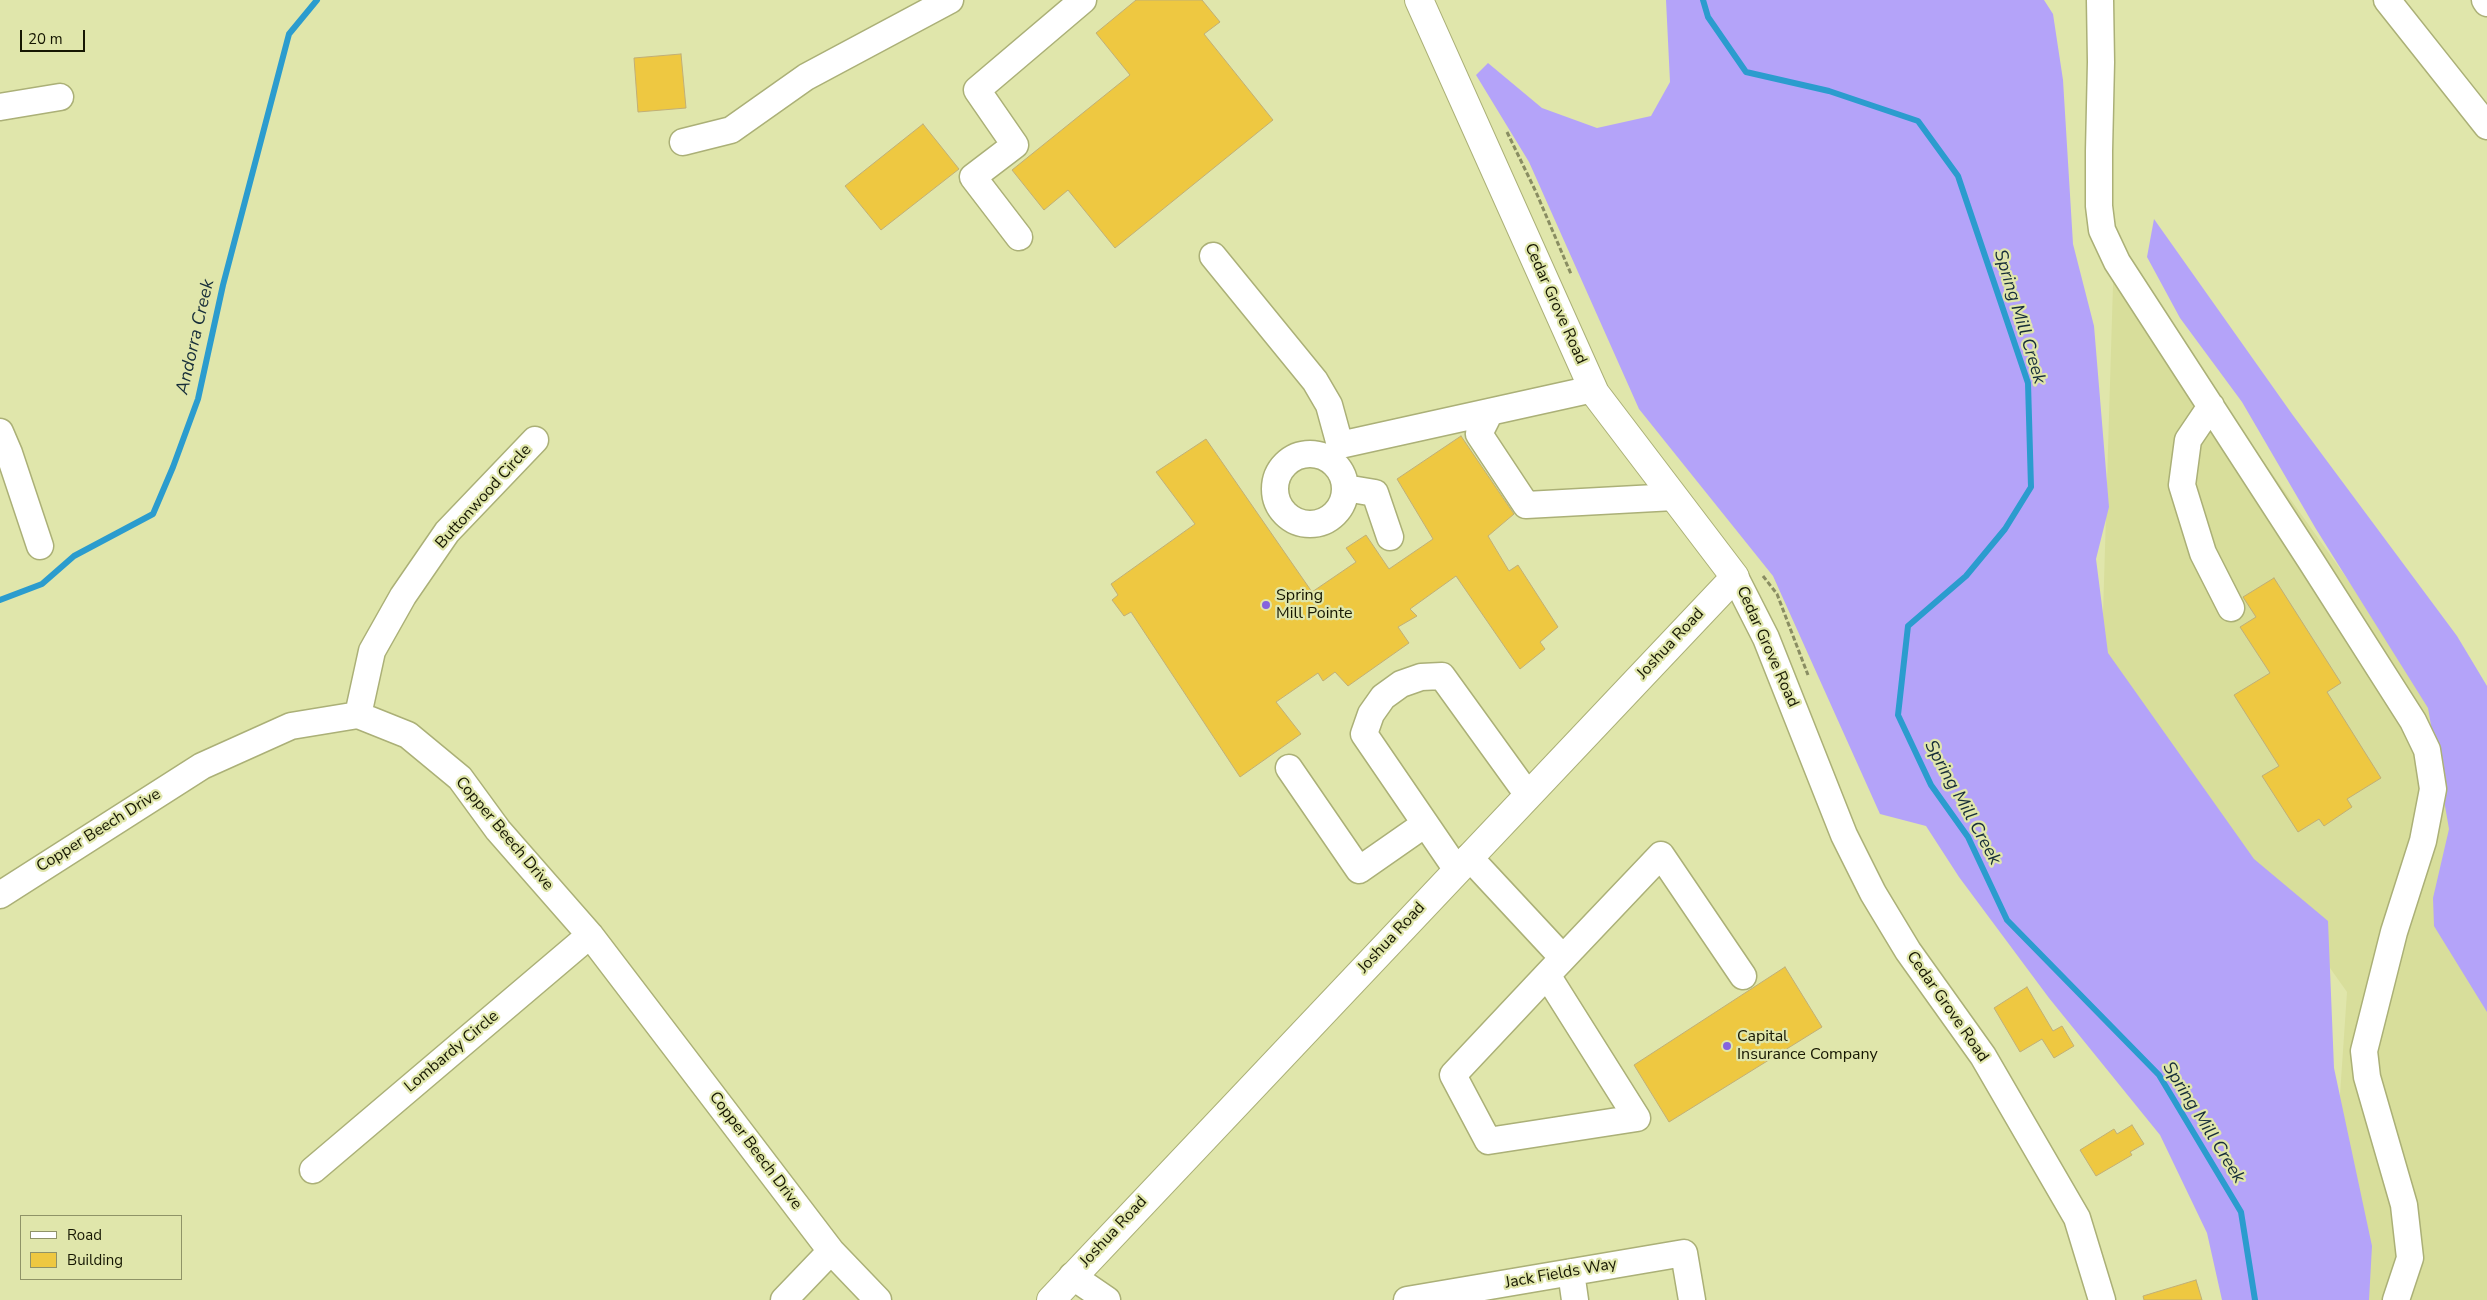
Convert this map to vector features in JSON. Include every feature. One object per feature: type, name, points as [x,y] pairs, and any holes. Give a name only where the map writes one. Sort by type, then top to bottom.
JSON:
[{"type":"main road","name":"Cedar Grove Road","points":[[1419,0],[1593,389],[1735,576]]},
{"type":"main road","name":"Joshua Road","points":[[1051,1300],[1735,576]]},
{"type":"street","points":[[683,142],[730,130],[806,78],[950,0]]},
{"type":"street","points":[[1020,237],[973,177],[1015,145],[977,90],[1083,0]]},
{"type":"street","points":[[2100,0],[2102,62],[2099,206],[2102,230],[2117,262],[2413,721],[2427,750],[2433,789],[2423,841],[2391,941],[2364,1051],[2367,1077],[2404,1205],[2410,1258],[2396,1300]]},
{"type":"street","points":[[2386,0],[2487,126]]},
{"type":"street","points":[[0,107],[60,97]]},
{"type":"street","points":[[1213,256],[1315,381],[1329,405],[1335,452],[1338,468],[1345,488],[1339,509],[1322,522],[1300,522],[1282,510],[1275,489],[1281,469],[1298,456],[1335,452],[1490,412],[1593,389]]},
{"type":"street","points":[[2211,406],[2188,440],[2182,485],[2203,553],[2231,608]]},
{"type":"street","points":[[1490,412],[1479,434],[1526,505],[1674,498]]},
{"type":"street","points":[[0,432],[9,452],[40,546]]},
{"type":"street","name":"Buttonwood Circle","points":[[358,715],[372,651],[403,596],[447,532],[535,440]]},
{"type":"street","points":[[1345,488],[1375,493],[1390,537]]},
{"type":"street","name":"Cedar Grove Road","points":[[1735,576],[1766,638],[1844,835],[1872,893],[1908,951],[1983,1056],[2077,1218],[2102,1300]]},
{"type":"street","points":[[1528,795],[1442,676],[1421,677],[1400,684],[1383,697],[1371,714],[1364,734],[1425,824],[1463,863],[1555,966],[1637,1118],[1488,1141],[1453,1075],[1555,966],[1661,855],[1743,976]]},
{"type":"street","name":"Copper Beech Drive","points":[[0,895],[202,766],[291,726],[358,715],[408,734],[460,778],[498,830],[590,935],[831,1250],[878,1300]]},
{"type":"street","points":[[1289,768],[1358,870],[1425,824]]},
{"type":"street","name":"Lombardy Circle","points":[[313,1170],[590,935]]},
{"type":"street","points":[[784,1300],[831,1250]]},
{"type":"street","name":"Jack Fields Way","points":[[1407,1300],[1684,1252],[1692,1300]]},
{"type":"street","points":[[1571,1272],[1574,1300]]},
{"type":"street","points":[[1072,1276],[1107,1300]]},
{"type":"shaded area","points":[[1666,0],[2044,0],[2053,14],[2063,80],[2073,244],[2094,326],[2109,507],[2096,559],[2108,653],[2254,859],[2328,921],[2334,1068],[2372,1246],[2369,1300],[2222,1300],[2207,1233],[2160,1135],[2049,998],[1959,877],[1926,826],[1880,814],[1773,576],[1639,409],[1529,162],[1476,75],[1488,63],[1542,108],[1597,128],[1651,116],[1670,82]]},
{"type":"shaded area","points":[[2154,219],[2292,414],[2457,636],[2487,686],[2487,1012],[2434,926],[2433,898],[2449,829],[2428,708],[2316,529],[2242,402],[2180,318],[2147,257]]},
{"type":"shaded area","points":[[2114,252],[2460,737],[2487,784],[2487,1300],[2326,1300],[2347,992],[2102,647]]},
{"type":"building","points":[[1136,0],[1202,0],[1220,22],[1204,34],[1273,120],[1115,248],[1068,190],[1044,210],[1012,170],[1130,75],[1096,33]]},
{"type":"building","points":[[681,54],[686,108],[638,112],[634,58]]},
{"type":"building","points":[[923,124],[959,169],[881,230],[845,186]]},
{"type":"building","name":"Spring Mill Pointe","points":[[1461,436],[1514,514],[1488,536],[1509,571],[1518,565],[1558,627],[1540,642],[1545,649],[1520,669],[1456,576],[1410,609],[1417,616],[1398,627],[1409,643],[1348,686],[1335,672],[1323,681],[1318,673],[1276,702],[1301,734],[1240,777],[1131,612],[1124,616],[1112,600],[1118,595],[1111,584],[1195,524],[1156,472],[1206,439],[1312,592],[1356,562],[1346,548],[1366,535],[1389,569],[1433,539],[1397,479]]},
{"type":"building","points":[[2274,578],[2341,683],[2327,692],[2381,778],[2347,799],[2352,807],[2324,826],[2319,819],[2298,832],[2262,776],[2279,766],[2234,695],[2270,673],[2240,627],[2256,617],[2243,597]]},
{"type":"building","name":"Capital Insurance Company","points":[[1785,967],[1822,1027],[1669,1122],[1634,1065]]},
{"type":"building","points":[[2027,987],[2053,1031],[2062,1026],[2074,1046],[2054,1058],[2042,1039],[2020,1052],[1994,1008]]},
{"type":"building","points":[[2132,1125],[2144,1144],[2130,1152],[2132,1155],[2096,1176],[2080,1150],[2114,1129],[2117,1134]]},
{"type":"building","points":[[2196,1280],[2202,1300],[2144,1300],[2143,1296]]},
{"type":"waterway","name":"Andorra Creek","points":[[0,600],[42,584],[74,556],[153,514],[198,399],[223,285],[289,34],[317,0]]},
{"type":"waterway","name":"Spring Mill Creek","points":[[1703,0],[1708,17],[1746,72],[1829,91],[1918,121],[1958,176],[2028,383],[2031,487],[2005,529],[1966,576],[1908,626],[1898,715],[1931,785],[1968,837],[2007,920],[2159,1075],[2241,1212],[2255,1300]]},
{"type":"place","name":"Spring Mill Pointe","points":[[1266,605]]},
{"type":"place","name":"Capital Insurance Company","points":[[1727,1046]]}]
